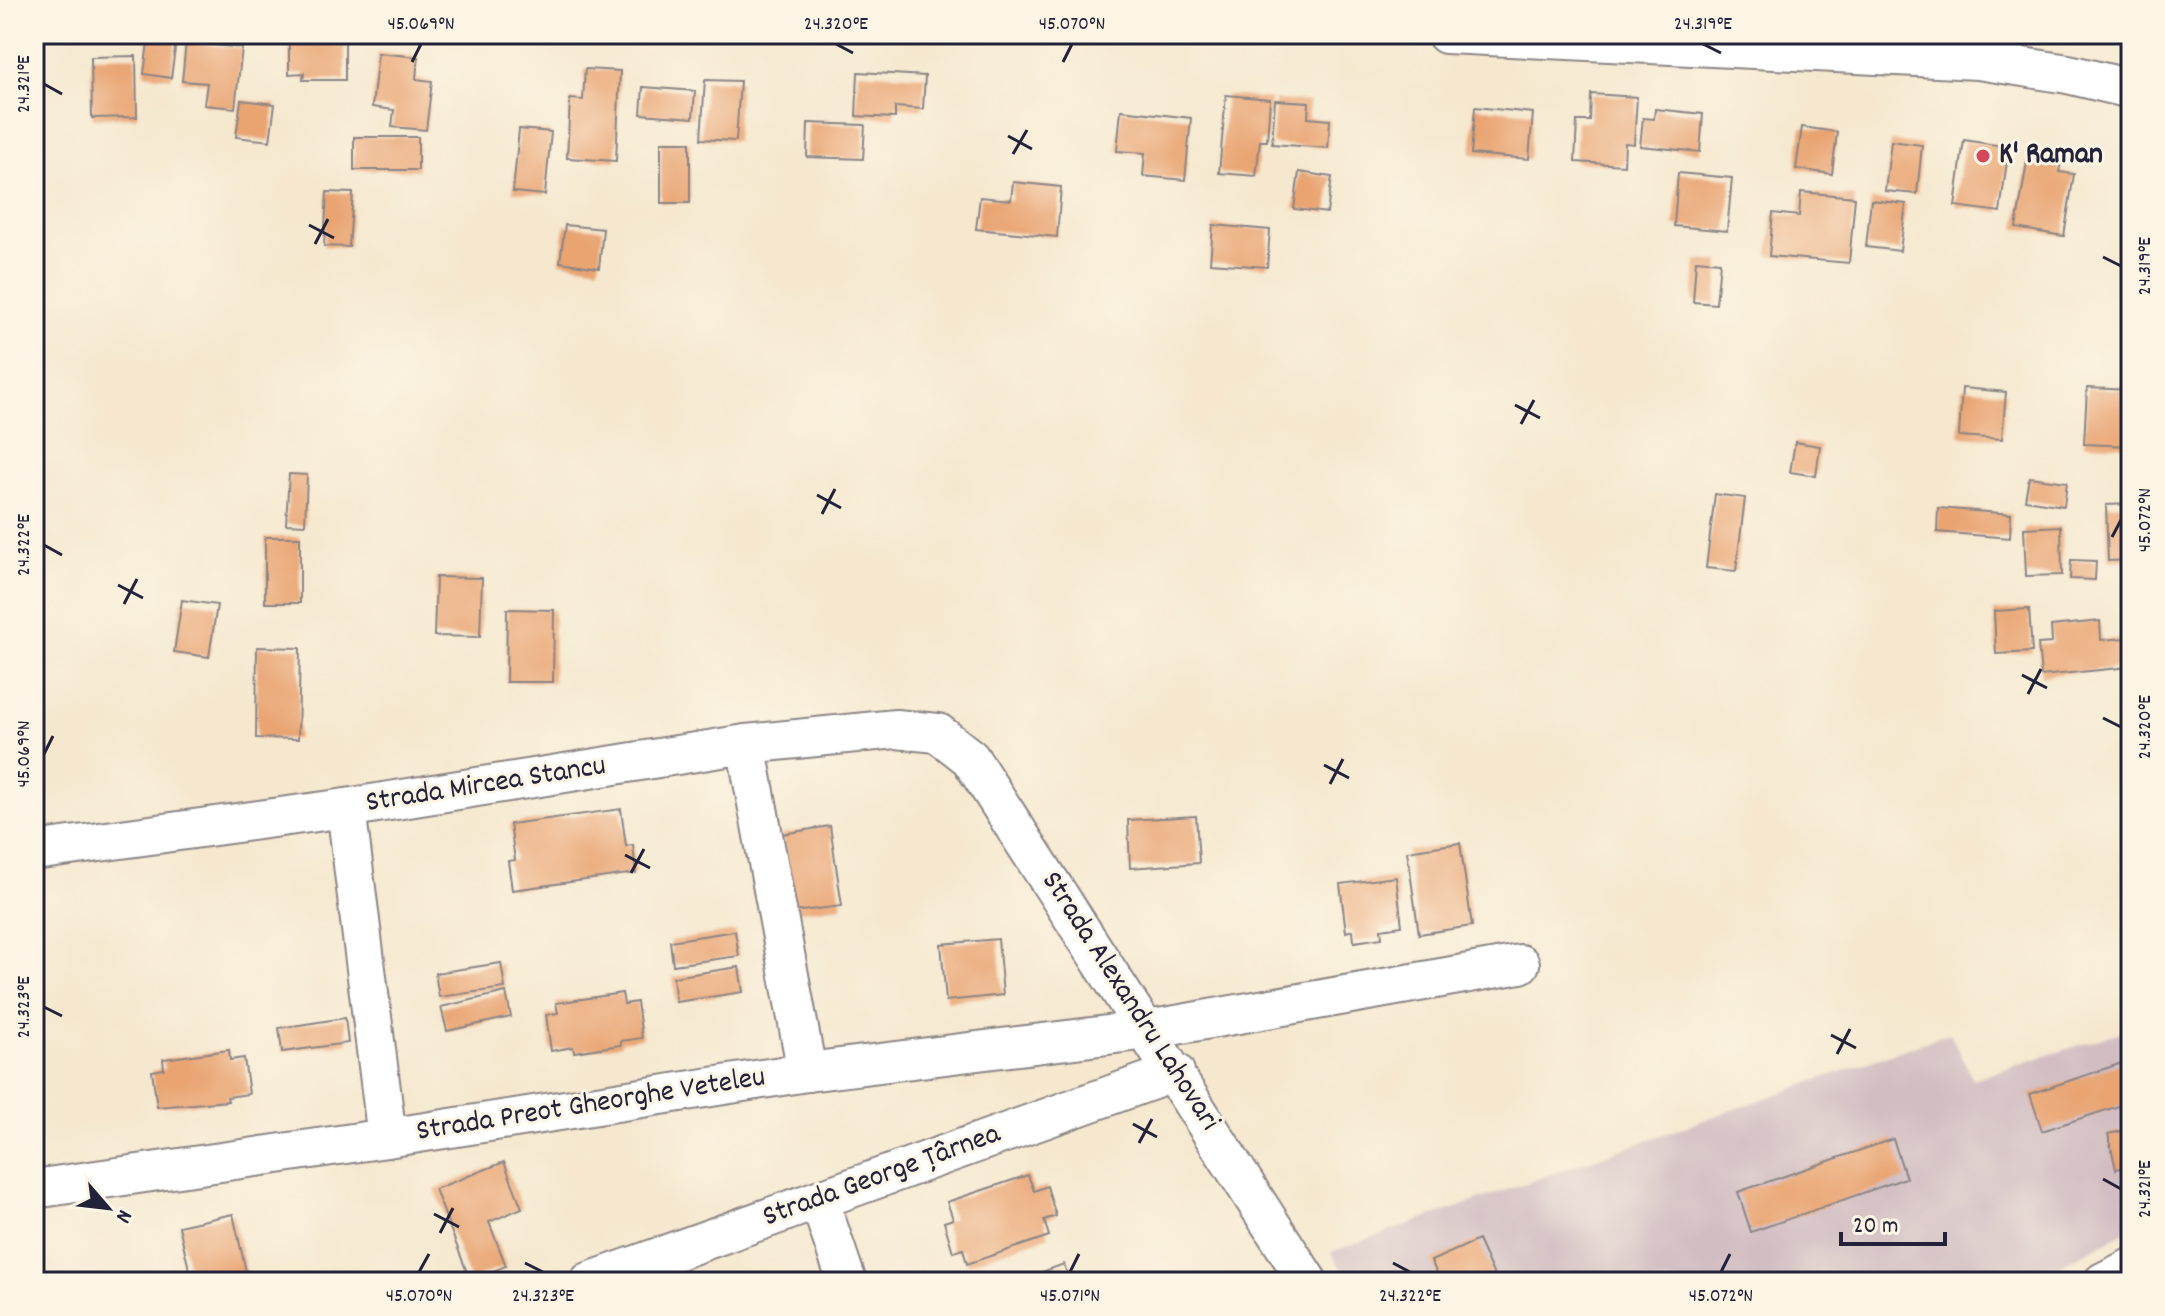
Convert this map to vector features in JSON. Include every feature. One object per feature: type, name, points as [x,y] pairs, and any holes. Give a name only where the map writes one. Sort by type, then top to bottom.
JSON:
[{"type":"street","points":[[1446,34],[1978,60],[2068,74],[2131,89]]},
{"type":"street","name":"Strada Mircea Stancu","points":[[34,851],[346,808],[746,744],[896,729],[938,733]]},
{"type":"street","name":"Strada Alexandru Lahovari","points":[[938,733],[970,758],[1308,1282]]},
{"type":"street","points":[[746,744],[807,1072]]},
{"type":"street","points":[[346,808],[387,1138]]},
{"type":"street","name":"Strada Preot Gheorghe Veteleu","points":[[34,1189],[387,1138],[807,1072],[1148,1030],[1520,964]]},
{"type":"street","name":"Strada George Țârnea","points":[[589,1282],[1175,1072]]},
{"type":"street","points":[[819,1200],[847,1282]]},
{"type":"street","points":[[2103,1282],[2131,1268]]},
{"type":"shaded area","points":[[2131,1029],[2131,1229],[2028,1282],[1349,1282],[1331,1252],[1950,1033],[1973,1079]]},
{"type":"building","points":[[149,34],[177,34],[171,78],[144,74]]},
{"type":"building","points":[[289,34],[345,34],[345,80],[303,80],[304,73],[289,74]]},
{"type":"building","points":[[186,42],[242,48],[235,108],[204,105],[207,83],[182,81]]},
{"type":"building","points":[[378,53],[418,57],[416,79],[432,81],[426,130],[392,127],[394,110],[372,107]]},
{"type":"building","points":[[136,56],[137,117],[92,118],[91,57]]},
{"type":"building","points":[[585,69],[620,71],[616,161],[567,158],[570,99],[583,100]]},
{"type":"building","points":[[858,72],[925,76],[923,109],[895,107],[895,118],[856,116]]},
{"type":"building","points":[[705,80],[740,81],[736,141],[701,139]]},
{"type":"building","points":[[643,87],[695,91],[693,118],[641,114]]},
{"type":"building","points":[[1591,94],[1637,97],[1634,144],[1625,143],[1624,165],[1575,162],[1577,121],[1590,121]]},
{"type":"building","points":[[1226,95],[1270,99],[1267,141],[1260,141],[1256,176],[1219,173]]},
{"type":"building","points":[[241,100],[275,104],[270,141],[236,137]]},
{"type":"building","points":[[1275,100],[1309,102],[1308,118],[1330,120],[1328,148],[1272,144]]},
{"type":"building","points":[[1475,107],[1533,113],[1529,159],[1471,154]]},
{"type":"building","points":[[1655,109],[1703,114],[1700,152],[1640,146],[1643,118],[1654,119]]},
{"type":"building","points":[[1121,110],[1191,118],[1185,180],[1143,176],[1145,153],[1117,151]]},
{"type":"building","points":[[808,123],[865,125],[863,159],[807,157]]},
{"type":"building","points":[[1802,127],[1837,132],[1832,174],[1796,169]]},
{"type":"building","points":[[519,129],[551,132],[545,195],[513,192]]},
{"type":"building","points":[[354,137],[418,137],[418,170],[354,170]]},
{"type":"building","points":[[1964,140],[2009,147],[2000,212],[1955,206]]},
{"type":"building","points":[[1891,141],[1922,145],[1917,194],[1885,191]]},
{"type":"building","points":[[661,142],[690,142],[690,203],[661,203]]},
{"type":"building","points":[[2028,156],[2061,162],[2059,172],[2074,174],[2064,236],[2016,228]]},
{"type":"building","points":[[1299,172],[1332,177],[1327,213],[1294,209]]},
{"type":"building","points":[[1678,173],[1732,178],[1727,231],[1674,226]]},
{"type":"building","points":[[1013,182],[1061,187],[1057,237],[976,229],[980,197],[1011,200]]},
{"type":"building","points":[[327,192],[353,193],[349,247],[324,246]]},
{"type":"building","points":[[1801,192],[1855,197],[1849,263],[1769,256],[1773,213],[1799,216]]},
{"type":"building","points":[[1871,200],[1906,204],[1900,251],[1866,247]]},
{"type":"building","points":[[565,225],[603,229],[599,268],[560,262]]},
{"type":"building","points":[[1213,225],[1270,230],[1267,267],[1210,263]]},
{"type":"building","points":[[1696,260],[1720,262],[1716,304],[1693,302]]},
{"type":"building","points":[[1962,388],[2006,392],[2002,439],[1959,436]]},
{"type":"building","points":[[2087,388],[2131,390],[2131,446],[2084,444]]},
{"type":"building","points":[[1795,442],[1820,446],[1816,476],[1790,472]]},
{"type":"building","points":[[289,474],[307,475],[305,525],[286,524]]},
{"type":"building","points":[[2029,477],[2067,482],[2064,506],[2025,500]]},
{"type":"building","points":[[1715,494],[1745,498],[1736,571],[1706,568]]},
{"type":"building","points":[[2131,504],[2131,560],[2108,561],[2106,505]]},
{"type":"building","points":[[1938,508],[2011,514],[2010,538],[1937,532]]},
{"type":"building","points":[[2061,526],[2062,575],[2026,576],[2024,528]]},
{"type":"building","points":[[265,537],[300,537],[300,603],[265,603]]},
{"type":"building","points":[[2071,560],[2096,561],[2095,580],[2070,579]]},
{"type":"building","points":[[436,577],[482,578],[480,637],[434,636]]},
{"type":"building","points":[[182,600],[217,605],[209,657],[174,652]]},
{"type":"building","points":[[507,609],[554,610],[553,682],[506,682]]},
{"type":"building","points":[[2029,609],[2032,652],[1996,654],[1994,611]]},
{"type":"building","points":[[2100,621],[2101,640],[2126,638],[2129,667],[2041,676],[2038,644],[2052,643],[2051,626]]},
{"type":"building","points":[[257,647],[300,648],[298,739],[256,738]]},
{"type":"building","points":[[621,809],[626,846],[633,845],[636,873],[512,890],[508,861],[515,860],[510,824]]},
{"type":"building","points":[[1196,816],[1199,863],[1130,868],[1128,820]]},
{"type":"building","points":[[830,826],[842,906],[793,912],[782,834]]},
{"type":"building","points":[[1460,843],[1472,926],[1419,934],[1407,851]]},
{"type":"building","points":[[1396,877],[1402,926],[1381,929],[1382,938],[1354,942],[1353,930],[1346,932],[1340,884]]},
{"type":"building","points":[[735,931],[739,956],[673,965],[670,941]]},
{"type":"building","points":[[998,939],[1003,995],[946,1001],[941,944]]},
{"type":"building","points":[[501,963],[505,988],[439,997],[435,973]]},
{"type":"building","points":[[739,967],[743,992],[676,1002],[673,977]]},
{"type":"building","points":[[506,992],[511,1017],[447,1031],[441,1007]]},
{"type":"building","points":[[622,993],[624,1004],[637,1002],[642,1038],[621,1041],[621,1045],[574,1052],[573,1047],[551,1051],[546,1015],[558,1013],[556,1003]]},
{"type":"building","points":[[345,1018],[348,1043],[282,1052],[279,1028]]},
{"type":"building","points":[[229,1050],[230,1060],[244,1058],[249,1094],[227,1097],[228,1101],[157,1107],[152,1071],[164,1069],[163,1059]]},
{"type":"building","points":[[2131,1060],[2131,1102],[2042,1131],[2030,1094]]},
{"type":"building","points":[[2131,1129],[2131,1166],[2116,1169],[2108,1134]]},
{"type":"building","points":[[1893,1139],[1906,1178],[1751,1232],[1738,1192]]},
{"type":"building","points":[[504,1162],[522,1208],[489,1222],[506,1266],[470,1280],[435,1189]]},
{"type":"building","points":[[1028,1175],[1034,1191],[1047,1186],[1056,1216],[1044,1220],[1049,1236],[967,1264],[963,1249],[953,1252],[944,1222],[953,1219],[947,1202]]},
{"type":"building","points":[[233,1214],[247,1276],[219,1282],[192,1282],[179,1226]]},
{"type":"building","points":[[1478,1240],[1497,1282],[1441,1282],[1431,1261]]},
{"type":"building","points":[[1064,1264],[1070,1282],[1014,1282]]},
{"type":"place","name":"K' Raman","points":[[1983,156]]}]
